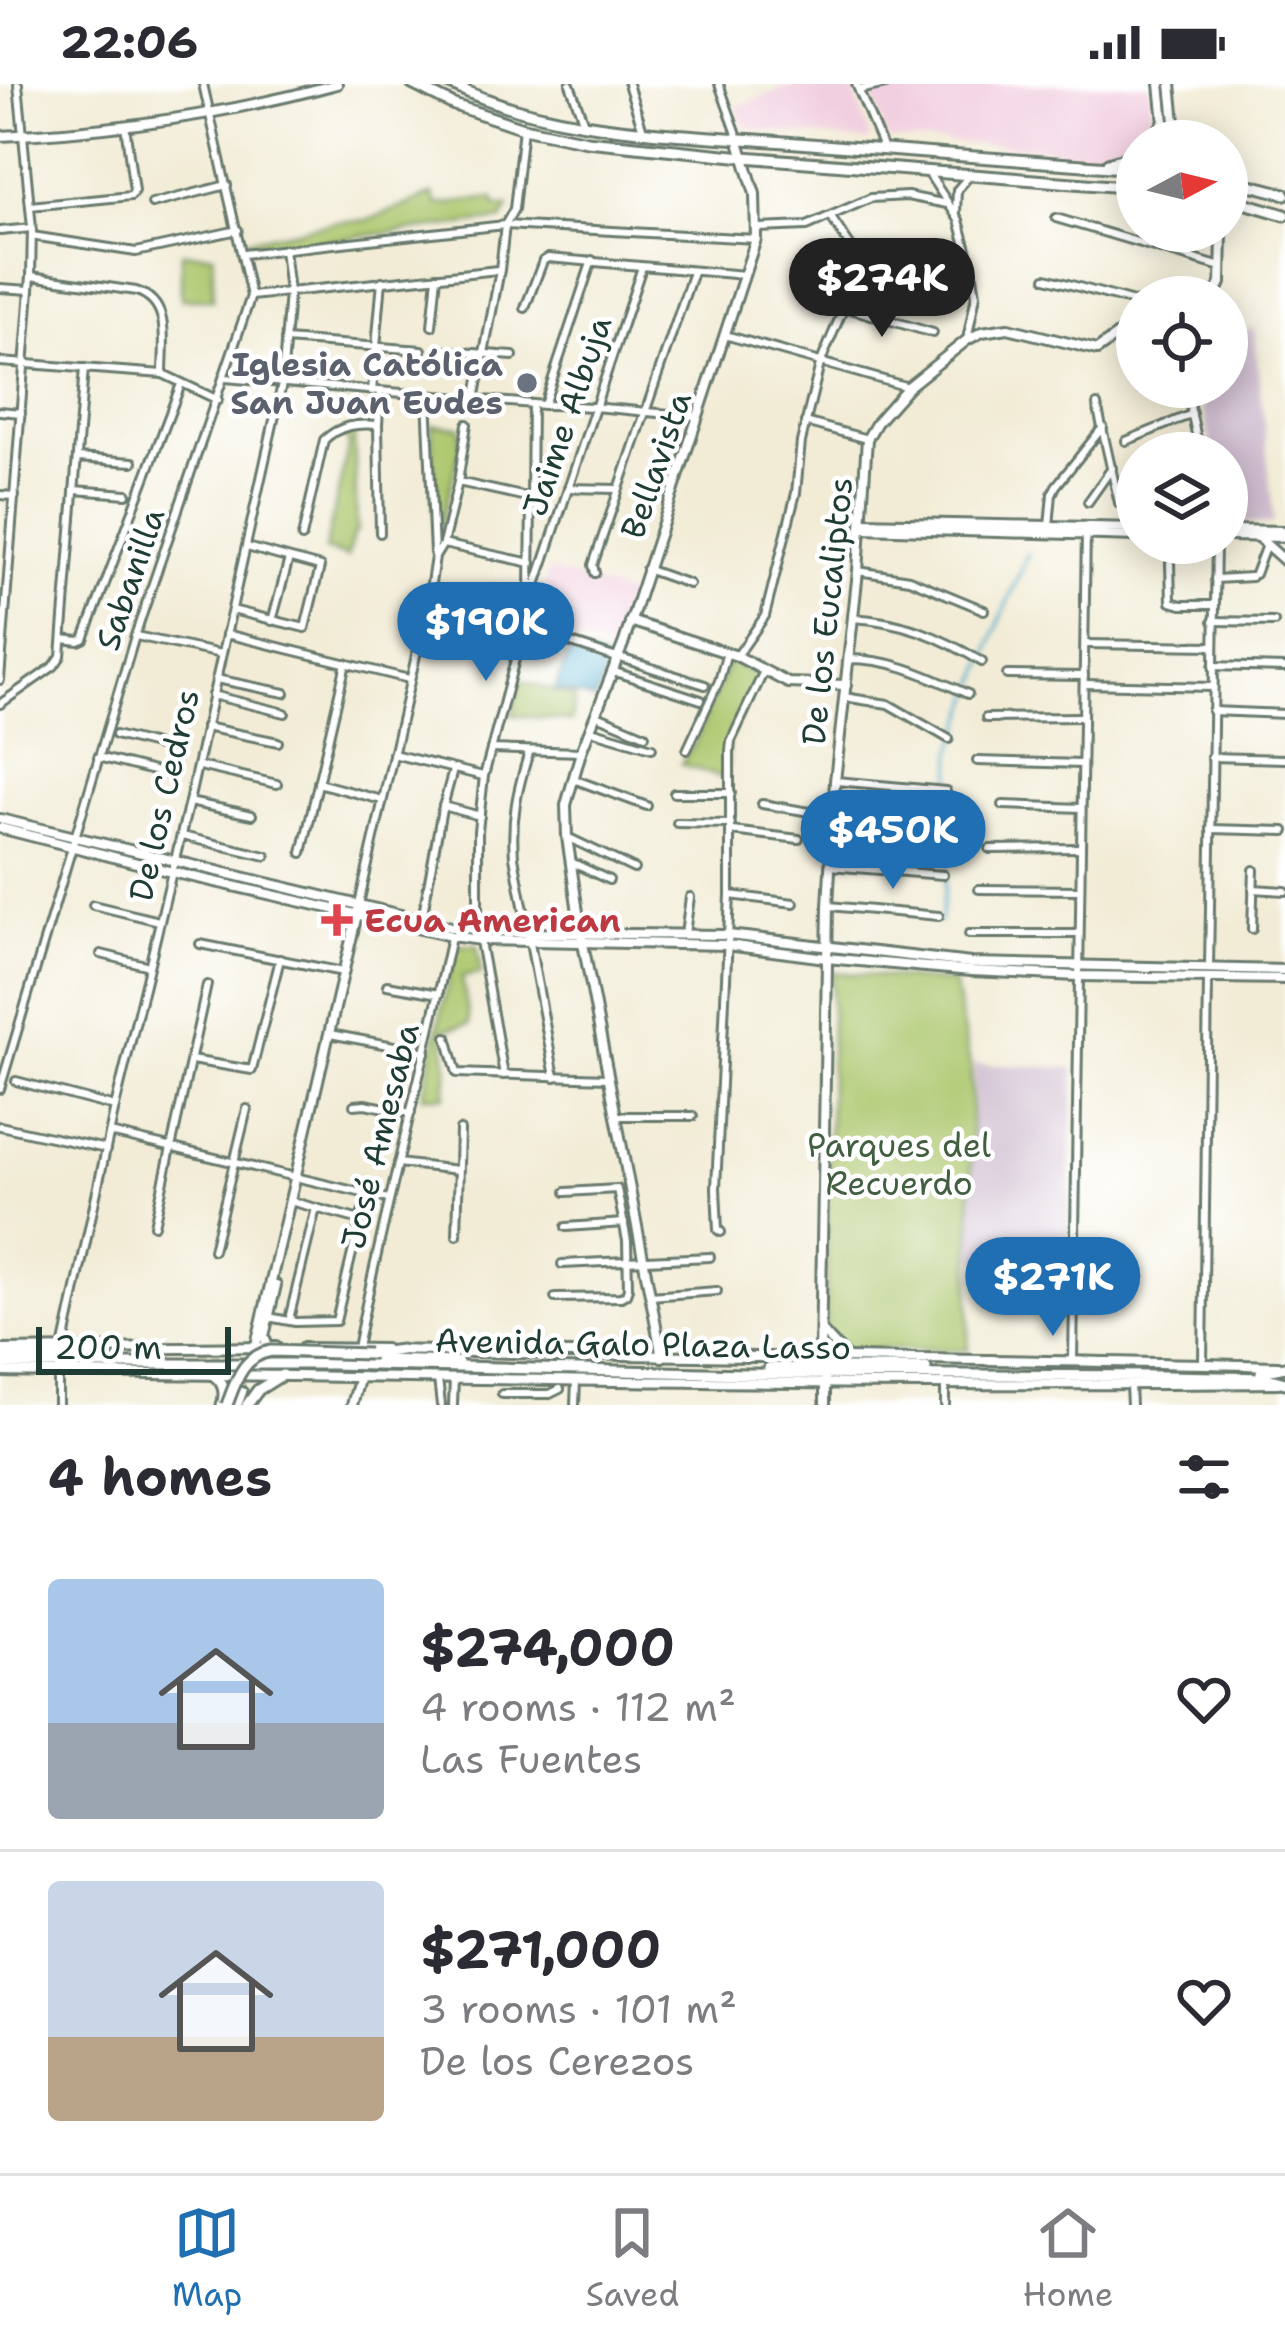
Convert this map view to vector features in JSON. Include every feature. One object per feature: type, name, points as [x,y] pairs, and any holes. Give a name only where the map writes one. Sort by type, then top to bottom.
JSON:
[{"type":"main road","points":[[0,136],[209,113],[337,84]]},
{"type":"main road","points":[[412,84],[454,105],[523,128],[587,140],[1116,186]]},
{"type":"main road","points":[[450,84],[528,112],[584,123],[1116,167]]},
{"type":"main road","points":[[1160,84],[1164,120]]},
{"type":"main road","points":[[1171,84],[1176,120]]},
{"type":"main road","name":"Bellavista","points":[[662,1357],[582,938],[566,805],[756,239],[755,194],[738,139]]},
{"type":"main road","points":[[1099,166],[1116,161]]},
{"type":"main road","points":[[1248,183],[1285,194]]},
{"type":"main road","points":[[1248,204],[1285,215]]},
{"type":"main road","points":[[1221,252],[1221,276]]},
{"type":"main road","points":[[967,340],[1008,328],[1097,350],[1116,336]]},
{"type":"main road","name":"De los Eucaliptos","points":[[825,1405],[820,1329],[827,906],[867,439],[908,387],[967,340]]},
{"type":"main road","points":[[862,525],[1049,526],[1086,532]]},
{"type":"main road","points":[[862,525],[1116,532]]},
{"type":"main road","points":[[1248,534],[1285,534]]},
{"type":"main road","points":[[1258,534],[1285,561]]},
{"type":"main road","points":[[630,621],[732,654],[788,683],[845,691]]},
{"type":"main road","points":[[0,819],[172,872],[422,919],[479,935]]},
{"type":"main road","points":[[0,828],[175,861],[452,936],[728,940]]},
{"type":"main road","points":[[257,1341],[358,909]]},
{"type":"main road","points":[[582,938],[685,934],[971,971],[1285,975]]},
{"type":"main road","points":[[268,1347],[264,1336],[285,1223]]},
{"type":"main road","points":[[245,1347],[251,1342],[285,1223]]},
{"type":"main road","points":[[820,1329],[847,1358]]},
{"type":"main road","name":"Avenida Galo Plaza Lasso","points":[[0,1361],[63,1349],[357,1348],[662,1357],[945,1384],[1285,1383]]},
{"type":"main road","points":[[113,1349],[200,1352]]},
{"type":"main road","points":[[224,1405],[243,1367],[260,1353],[401,1350]]},
{"type":"main road","name":"Avenida Galo Plaza Lasso","points":[[823,1370],[847,1358],[1285,1367]]},
{"type":"main road","name":"Avenida Galo Plaza Lasso","points":[[0,1361],[58,1373],[360,1376],[560,1385],[576,1380],[823,1370],[1268,1372],[1285,1367]]},
{"type":"main road","name":"Avenida Galo Plaza Lasso","points":[[0,1361],[1187,1376],[1268,1378],[1285,1383]]},
{"type":"main road","points":[[210,1373],[224,1386],[224,1405]]},
{"type":"main road","points":[[247,1405],[258,1390],[282,1375]]},
{"type":"main road","points":[[352,1405],[360,1376]]},
{"type":"main road","points":[[237,1405],[242,1392]]},
{"type":"street","points":[[0,680],[31,276],[32,232],[18,84]]},
{"type":"street","name":"Sabanilla","points":[[0,1088],[135,636],[251,296],[203,84]]},
{"type":"street","points":[[570,84],[584,123]]},
{"type":"street","points":[[628,84],[643,130]]},
{"type":"street","name":"Bellavista","points":[[719,84],[738,139]]},
{"type":"street","points":[[884,149],[858,87],[886,84]]},
{"type":"street","points":[[30,206],[133,194],[125,125]]},
{"type":"street","points":[[475,400],[505,225],[514,209],[523,128]]},
{"type":"street","points":[[927,170],[957,216]]},
{"type":"street","points":[[967,340],[976,290],[955,196],[970,174]]},
{"type":"street","points":[[152,204],[226,185]]},
{"type":"street","points":[[758,228],[815,224],[871,198],[907,196],[947,204]]},
{"type":"street","points":[[687,750],[732,654],[761,622],[768,606],[796,493],[820,364],[856,265],[853,250],[830,216]]},
{"type":"street","points":[[1056,218],[1221,267]]},
{"type":"street","points":[[243,254],[505,225],[756,239]]},
{"type":"street","points":[[0,231],[32,232],[136,252],[238,230]]},
{"type":"street","name":"De los Cedros","points":[[63,1349],[282,384],[289,292],[284,249]]},
{"type":"street","points":[[853,250],[960,274]]},
{"type":"street","points":[[525,308],[543,261],[556,257],[745,275]]},
{"type":"street","points":[[544,405],[592,260]]},
{"type":"street","name":"Jaime Albuja","points":[[504,1075],[479,935],[484,776],[530,603],[642,267]]},
{"type":"street","points":[[251,296],[500,270]]},
{"type":"street","points":[[595,573],[592,565],[693,272]]},
{"type":"street","points":[[31,276],[150,297],[162,317],[163,374]]},
{"type":"street","points":[[432,326],[437,276]]},
{"type":"street","points":[[1046,278],[1116,297]]},
{"type":"street","points":[[380,533],[376,346],[382,281]]},
{"type":"street","points":[[0,288],[30,290]]},
{"type":"street","points":[[844,307],[933,333]]},
{"type":"street","points":[[725,335],[908,387]]},
{"type":"street","points":[[285,340],[422,350]]},
{"type":"street","points":[[448,352],[512,356]]},
{"type":"street","points":[[0,362],[163,374],[218,400]]},
{"type":"street","points":[[0,704],[58,662],[84,368]]},
{"type":"street","points":[[225,378],[697,416]]},
{"type":"street","points":[[63,639],[84,639],[181,384]]},
{"type":"street","points":[[358,909],[435,557],[427,396]]},
{"type":"street","points":[[530,603],[532,404]]},
{"type":"street","points":[[1097,405],[1116,488]]},
{"type":"street","points":[[1191,408],[1196,432]]},
{"type":"street","points":[[0,411],[21,413]]},
{"type":"street","points":[[1148,432],[1192,414]]},
{"type":"street","points":[[806,422],[867,439]]},
{"type":"street","points":[[302,536],[323,440],[354,424],[378,425]]},
{"type":"street","points":[[435,557],[443,544],[458,482],[467,424]]},
{"type":"street","points":[[1049,526],[1056,486],[1103,428]]},
{"type":"street","points":[[77,458],[133,462]]},
{"type":"street","points":[[1088,502],[1112,468]]},
{"type":"street","points":[[458,482],[531,498]]},
{"type":"street","points":[[568,488],[619,489]]},
{"type":"street","points":[[74,490],[127,494]]},
{"type":"street","points":[[0,495],[15,496]]},
{"type":"street","points":[[1073,1361],[1086,532]]},
{"type":"street","points":[[443,544],[531,563]]},
{"type":"street","points":[[1215,579],[1253,576],[1266,544]]},
{"type":"street","points":[[232,610],[304,628],[320,567],[247,547]]},
{"type":"street","points":[[0,553],[10,554]]},
{"type":"street","points":[[272,621],[289,559]]},
{"type":"street","points":[[1171,564],[1171,602],[1214,605]]},
{"type":"street","points":[[1202,1364],[1215,564]]},
{"type":"street","points":[[646,569],[688,584]]},
{"type":"street","points":[[858,571],[908,579],[984,610]]},
{"type":"street","points":[[428,603],[524,627],[706,685]]},
{"type":"street","points":[[853,619],[888,620],[947,640],[982,662]]},
{"type":"street","points":[[1213,621],[1274,622]]},
{"type":"street","points":[[226,634],[409,679]]},
{"type":"street","points":[[135,636],[221,654]]},
{"type":"street","points":[[1085,644],[1213,646]]},
{"type":"street","points":[[848,659],[898,664],[968,694]]},
{"type":"street","points":[[302,853],[346,663]]},
{"type":"street","points":[[1213,667],[1285,668]]},
{"type":"street","points":[[612,670],[701,700]]},
{"type":"street","points":[[721,1232],[716,1188],[730,895],[731,741],[764,671]]},
{"type":"street","points":[[1007,675],[1212,687]]},
{"type":"street","points":[[216,679],[285,692]]},
{"type":"street","points":[[845,691],[888,704],[949,739]]},
{"type":"street","points":[[212,695],[285,713]]},
{"type":"street","points":[[1212,711],[1285,714]]},
{"type":"street","points":[[597,715],[645,735]]},
{"type":"street","points":[[986,718],[1083,717]]},
{"type":"street","points":[[206,727],[278,742]]},
{"type":"street","points":[[591,730],[652,748]]},
{"type":"street","points":[[98,757],[169,775],[175,750],[115,735]]},
{"type":"street","points":[[491,749],[581,752]]},
{"type":"street","points":[[530,752],[516,792],[514,857],[555,1077]]},
{"type":"street","points":[[393,754],[484,776]]},
{"type":"street","points":[[1211,757],[1285,760]]},
{"type":"street","points":[[977,760],[1082,764]]},
{"type":"street","points":[[197,766],[277,784]]},
{"type":"street","points":[[422,919],[453,770]]},
{"type":"street","points":[[573,779],[646,806]]},
{"type":"street","points":[[835,781],[946,791]]},
{"type":"street","points":[[318,783],[382,800]]},
{"type":"street","points":[[674,793],[731,793]]},
{"type":"street","points":[[189,802],[252,815]]},
{"type":"street","points":[[763,805],[834,820],[942,833]]},
{"type":"street","points":[[1003,805],[1082,808]]},
{"type":"street","points":[[443,806],[480,816]]},
{"type":"street","points":[[677,823],[799,839]]},
{"type":"street","points":[[1210,829],[1285,831]]},
{"type":"street","points":[[181,836],[266,856]]},
{"type":"street","points":[[567,837],[634,869]]},
{"type":"street","points":[[990,849],[1081,848]]},
{"type":"street","points":[[571,862],[609,880]]},
{"type":"street","points":[[830,866],[943,875]]},
{"type":"street","points":[[1252,929],[1254,870]]},
{"type":"street","points":[[979,889],[1080,890]]},
{"type":"street","points":[[1253,889],[1285,891]]},
{"type":"street","points":[[730,895],[794,902]]},
{"type":"street","points":[[685,934],[690,897]]},
{"type":"street","points":[[93,904],[159,921]]},
{"type":"street","points":[[827,906],[939,916]]},
{"type":"street","points":[[969,934],[1079,934]]},
{"type":"street","name":"José Amesaba","points":[[357,1348],[452,936]]},
{"type":"street","points":[[200,944],[344,972]]},
{"type":"street","points":[[101,954],[148,965]]},
{"type":"street","points":[[190,1060],[251,1071],[280,959]]},
{"type":"street","points":[[154,1225],[207,985]]},
{"type":"street","points":[[386,985],[440,994]]},
{"type":"street","points":[[330,1034],[426,1052]]},
{"type":"street","points":[[447,1037],[457,1073],[608,1078]]},
{"type":"street","points":[[16,1081],[116,1106]]},
{"type":"street","points":[[354,1105],[411,1113]]},
{"type":"street","points":[[213,1250],[247,1109]]},
{"type":"street","points":[[615,1116],[694,1117]]},
{"type":"street","points":[[0,1126],[106,1149]]},
{"type":"street","points":[[457,1235],[460,1130]]},
{"type":"street","points":[[110,1132],[388,1199]]},
{"type":"street","points":[[398,1163],[458,1170]]},
{"type":"street","points":[[555,1298],[621,1297],[628,1288],[617,1190],[566,1192]]},
{"type":"street","points":[[290,1201],[360,1220]]},
{"type":"street","points":[[268,1317],[336,1321],[364,1205]]},
{"type":"street","points":[[291,1320],[316,1208]]},
{"type":"street","points":[[566,1227],[624,1223]]},
{"type":"street","points":[[562,1264],[710,1257]]},
{"type":"street","points":[[650,1296],[718,1291]]},
{"type":"street","points":[[58,1373],[58,1405]]},
{"type":"street","points":[[575,1405],[576,1380]]},
{"type":"street","points":[[438,1381],[441,1405]]},
{"type":"street","points":[[453,1405],[454,1381]]},
{"type":"street","points":[[945,1384],[945,1405]]},
{"type":"street","points":[[502,1394],[550,1394],[560,1385]]},
{"type":"street","points":[[560,1385],[560,1405]]},
{"type":"street","points":[[1130,1385],[1131,1405]]},
{"type":"shaded area","points":[[796,84],[851,84],[871,139],[744,125],[736,107]]},
{"type":"shaded area","points":[[927,84],[1149,84],[1152,119],[1116,120],[1116,153],[888,139],[872,96]]},
{"type":"shaded area","points":[[1254,328],[1274,523],[1248,524],[1248,432],[1208,432],[1203,408],[1248,408],[1248,330]]},
{"type":"shaded area","points":[[549,570],[632,596],[613,652],[530,624]]},
{"type":"shaded area","points":[[974,1064],[1074,1068],[1068,1261],[971,1258]]},
{"type":"green space","points":[[433,194],[437,205],[493,198],[497,206],[509,206],[502,220],[249,249],[247,240],[337,222],[367,221]]},
{"type":"green space","points":[[181,253],[213,254],[213,299],[181,299]]},
{"type":"green space","points":[[432,425],[460,427],[461,446],[435,547]]},
{"type":"green space","points":[[354,430],[357,531],[347,557],[325,550],[349,444],[344,435]]},
{"type":"green space","points":[[730,660],[758,677],[728,740],[727,779],[681,764],[695,743]]},
{"type":"green space","points":[[519,680],[575,697],[571,721],[512,715]]},
{"type":"green space","points":[[477,945],[481,973],[462,977],[470,1024],[443,1030],[448,1069],[445,1096],[423,1096],[456,946]]},
{"type":"green space","name":"Parques del Recuerdo","points":[[832,972],[954,983],[971,1070],[968,1350],[846,1349],[825,1329]]},
{"type":"water","points":[[570,649],[609,661],[596,700],[555,689]]},
{"type":"waterway","points":[[940,923],[953,752],[1028,553]]},
{"type":"tunnel","points":[[200,1352],[232,1357],[242,1392]]},
{"type":"place","name":"Iglesia Católica San Juan Eudes","points":[[527,383]]},
{"type":"place","name":"Ecua American","points":[[337,920]]}]
